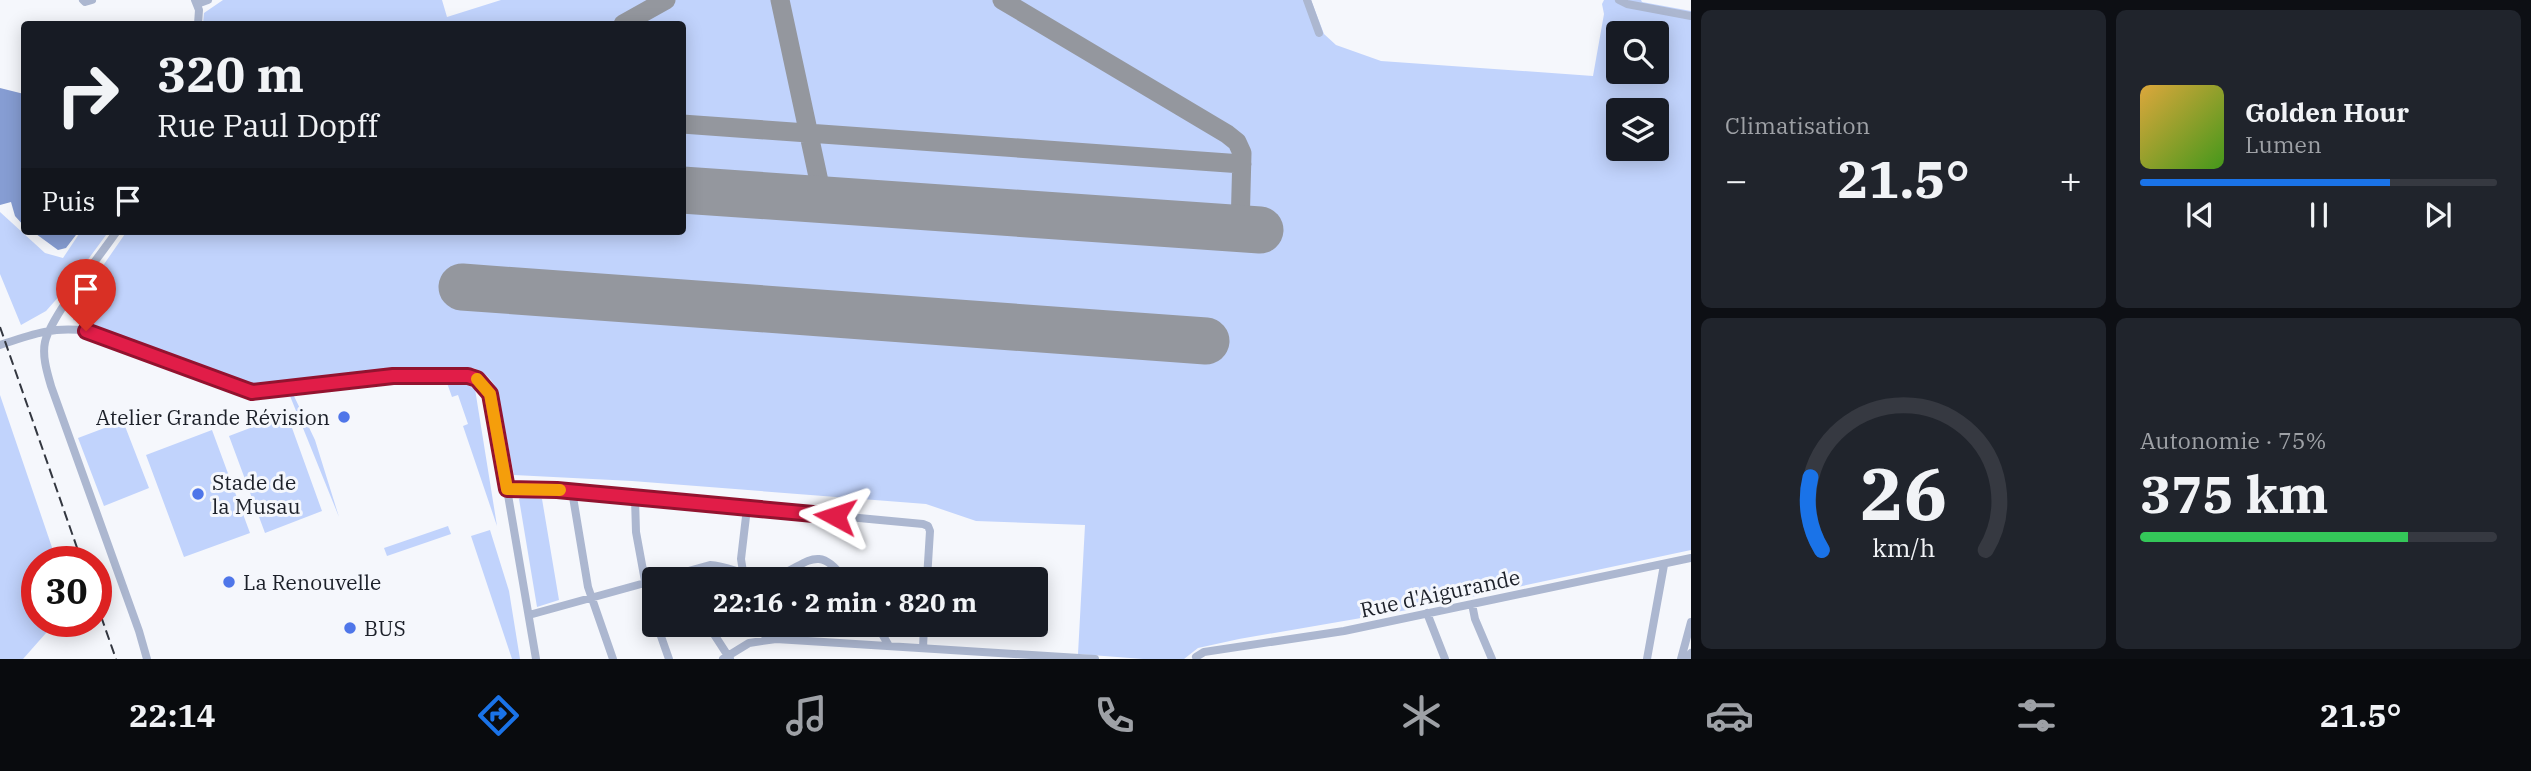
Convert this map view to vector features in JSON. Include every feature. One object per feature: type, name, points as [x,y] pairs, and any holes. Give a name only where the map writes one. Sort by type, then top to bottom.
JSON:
[{"type":"street","points":[[83,0],[92,0]]},
{"type":"street","points":[[198,21],[196,2],[208,0]]},
{"type":"street","points":[[1307,0],[1319,33]]},
{"type":"street","points":[[1619,0],[1627,4],[1691,16]]},
{"type":"street","points":[[114,235],[51,330],[45,343],[44,354],[51,386],[147,659]]},
{"type":"street","points":[[0,345],[67,328],[96,334],[252,392],[393,376],[468,376],[477,379],[490,394],[536,659]]},
{"type":"street","points":[[507,489],[572,491],[928,526],[928,567]]},
{"type":"street","points":[[572,491],[583,566],[613,659]]},
{"type":"street","points":[[635,498],[636,532],[642,567]]},
{"type":"street","points":[[743,567],[742,544],[747,508]]},
{"type":"street","name":"Rue d'Aigurande","points":[[1195,658],[1204,652],[1343,631],[1691,558]]},
{"type":"street","points":[[795,567],[821,559],[835,567]]},
{"type":"street","points":[[1647,659],[1664,565]]},
{"type":"street","points":[[529,615],[642,583]]},
{"type":"street","points":[[1472,604],[1492,659]]},
{"type":"street","points":[[1427,613],[1446,659]]},
{"type":"street","points":[[1683,659],[1691,621]]},
{"type":"street","points":[[661,637],[669,659]]},
{"type":"street","points":[[715,637],[727,658],[749,643],[766,639],[1095,659]]},
{"type":"street","points":[[884,637],[889,646]]},
{"type":"street","points":[[923,637],[923,648]]},
{"type":"street","points":[[1683,659],[1691,653]]},
{"type":"shaded area","points":[[223,0],[442,0],[447,17],[501,0],[1311,0],[1324,34],[1336,45],[1381,61],[1593,76],[1604,0],[1641,0],[1691,11],[1691,550],[1419,608],[1239,639],[1198,648],[1184,659],[1078,654],[1085,525],[976,521],[926,504],[632,481],[514,475],[497,390],[488,377],[474,368],[392,369],[257,385],[94,325],[73,320],[73,309],[124,235],[686,235],[686,21],[203,21],[204,13]]},
{"type":"shaded area","points":[[0,88],[21,93],[21,223],[15,216],[11,202],[0,205]]},
{"type":"shaded area","points":[[0,212],[21,231],[21,235],[25,235],[45,253],[63,258],[78,235],[106,235],[46,311],[21,325],[0,274]]},
{"type":"shaded area","points":[[37,235],[76,235],[66,248],[58,250]]},
{"type":"shaded area","points":[[447,383],[464,383],[475,389],[497,526],[463,426],[468,424],[458,395],[452,397]]},
{"type":"shaded area","points":[[0,395],[52,546],[21,546],[21,637],[42,637],[23,659],[0,659]]},
{"type":"shaded area","points":[[290,396],[294,396],[315,440],[339,517]]},
{"type":"shaded area","points":[[287,414],[322,511],[265,533],[229,436]]},
{"type":"shaded area","points":[[123,421],[149,488],[104,506],[78,438]]},
{"type":"shaded area","name":"Stade de la Musau","points":[[212,430],[250,533],[184,557],[146,455]]},
{"type":"shaded area","points":[[522,496],[542,499],[559,600],[537,607],[519,499]]},
{"type":"shaded area","points":[[448,526],[451,534],[387,556],[384,548]]},
{"type":"shaded area","points":[[490,530],[509,591],[520,659],[512,659],[471,536]]},
{"type":"taxiway","points":[[628,21],[666,0]]},
{"type":"taxiway","points":[[780,0],[823,200]]},
{"type":"taxiway","points":[[1002,0],[1237,142],[1242,153],[1240,229]]},
{"type":"taxiway","points":[[686,124],[1242,164]]},
{"type":"runway","points":[[686,190],[1260,230]]},
{"type":"runway","points":[[462,287],[1206,341]]},
{"type":"railway","points":[[0,327],[76,546]]},
{"type":"railway","points":[[108,637],[116,659]]},
{"type":"slow traffic","points":[[477,379],[490,394],[507,489],[560,490]]},
{"type":"place","name":"Atelier Grande Révision","points":[[344,417]]},
{"type":"place","name":"Stade de la Musau","points":[[198,494]]},
{"type":"place","name":"La Renouvelle","points":[[229,582]]},
{"type":"place","name":"BUS","points":[[350,628]]},
{"type":"route","points":[[86,331],[252,392],[393,376],[452,375],[477,379],[490,394],[507,489],[557,490],[835,516]]}]
